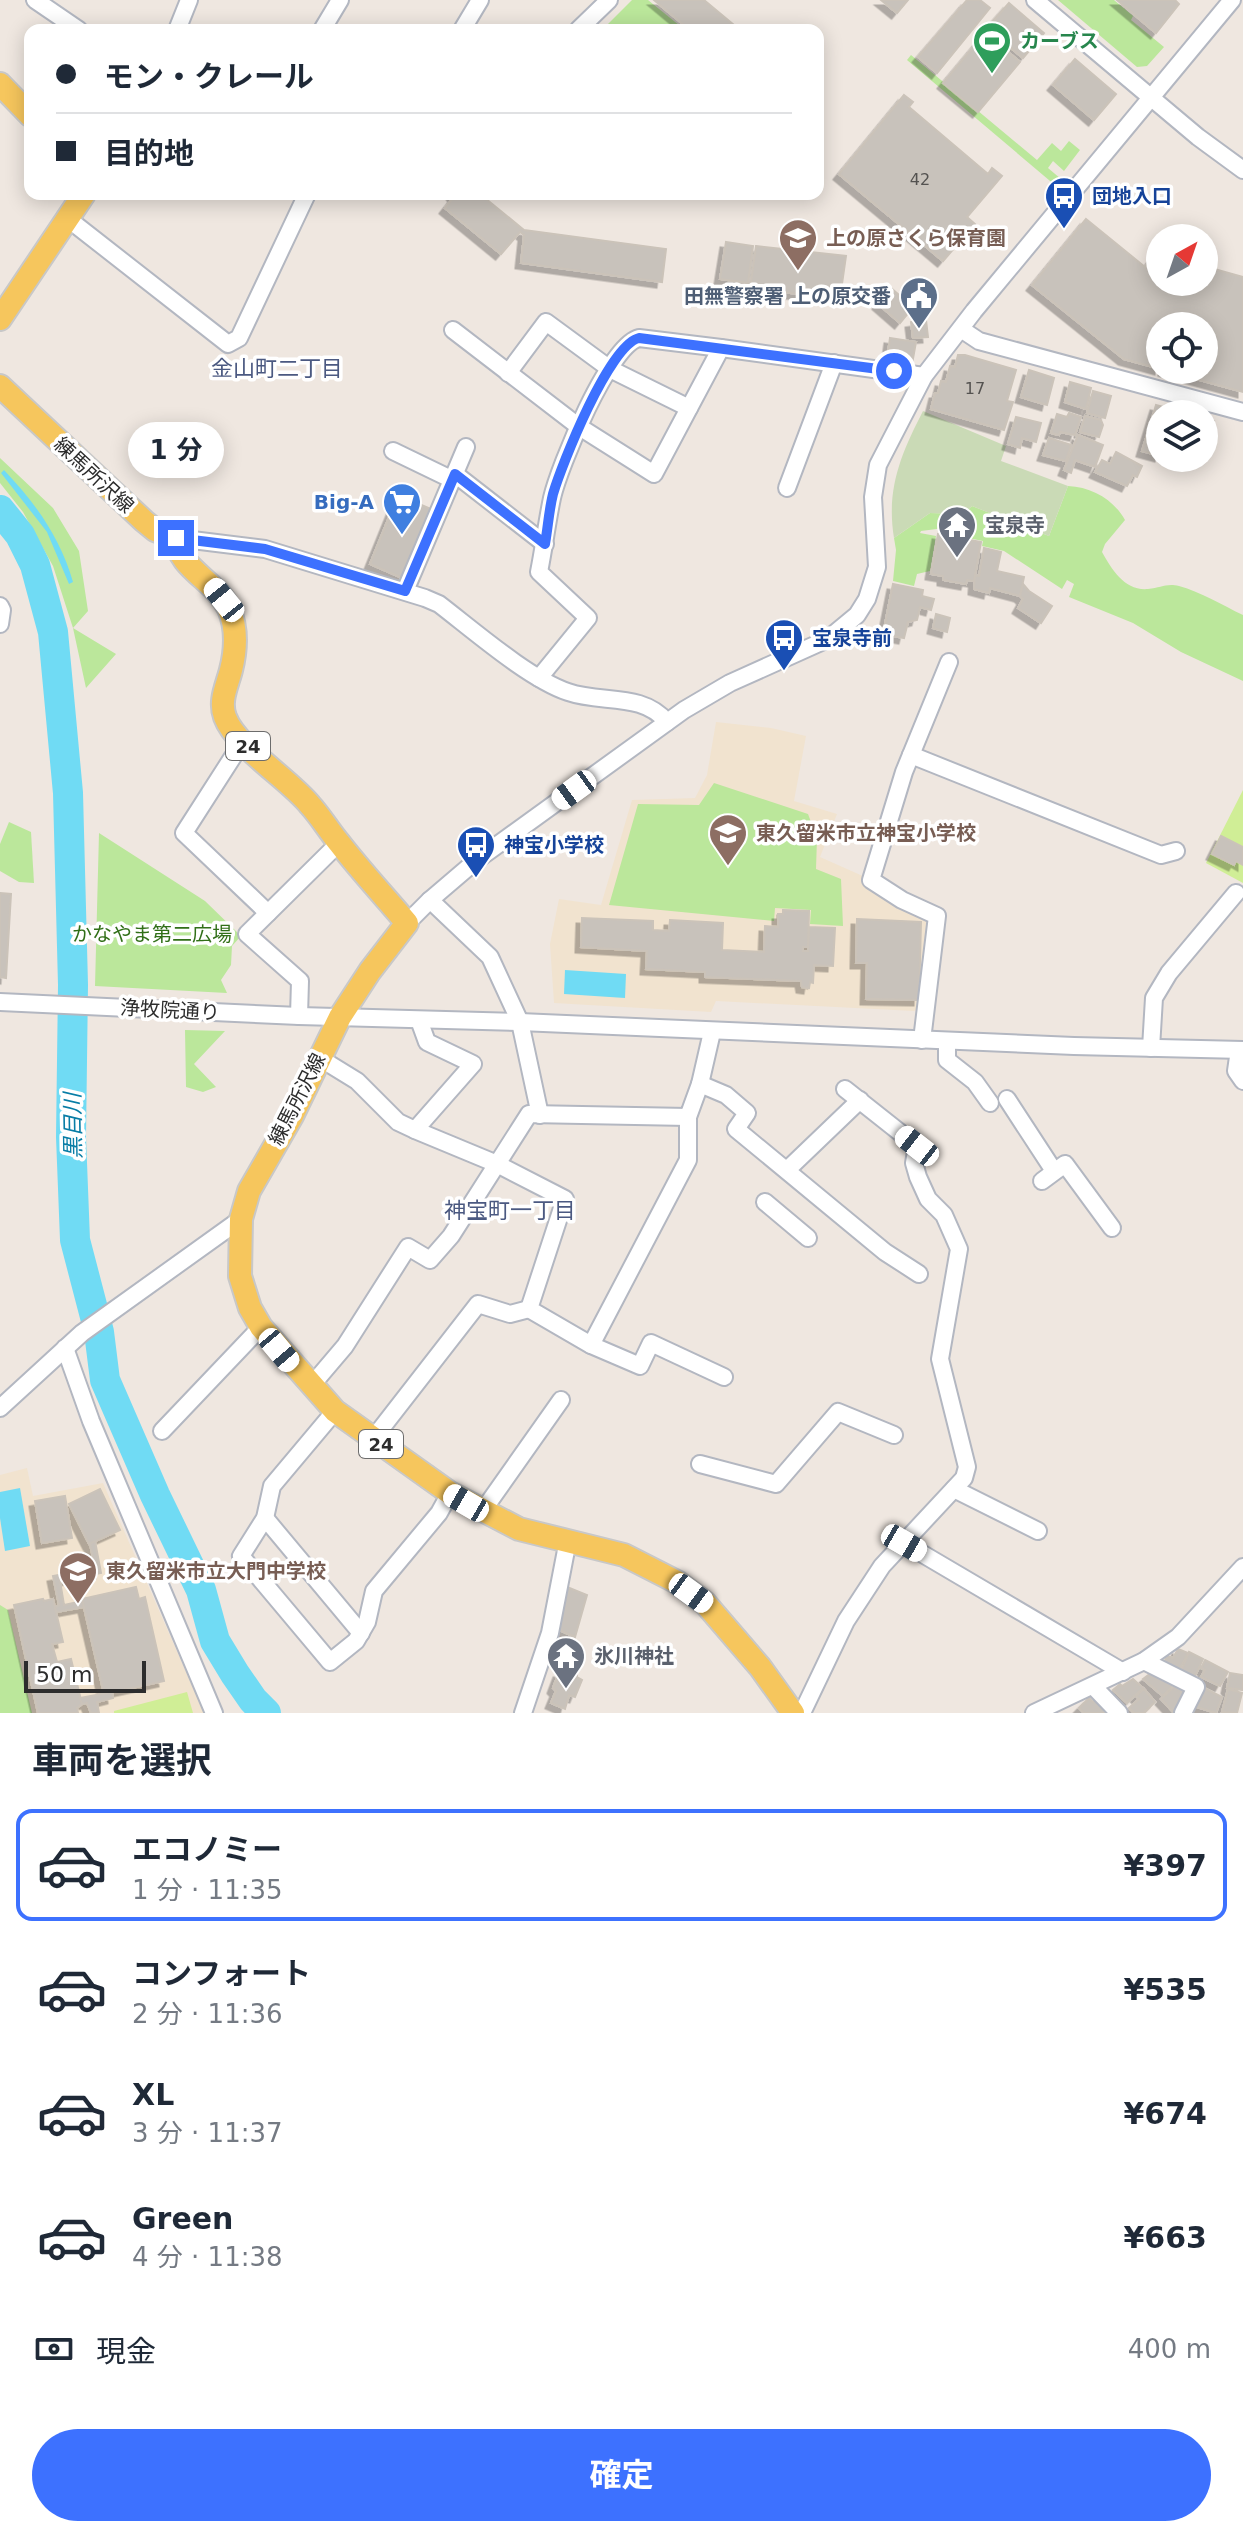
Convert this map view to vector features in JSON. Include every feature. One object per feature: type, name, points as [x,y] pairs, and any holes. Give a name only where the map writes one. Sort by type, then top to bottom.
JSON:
[{"type":"main road","points":[[0,84],[24,109]]},
{"type":"main road","points":[[0,319],[80,200]]},
{"type":"main road","name":"練馬所沢線","points":[[0,386],[144,521],[155,530],[176,538],[178,553],[214,587],[230,612],[234,626],[234,655],[223,701],[223,710],[232,730],[309,803],[407,923],[340,1017],[292,1116],[249,1191],[241,1219],[241,1280],[250,1308],[261,1327],[335,1411],[450,1493],[519,1529],[624,1555],[677,1582],[705,1603],[760,1667],[793,1713]]},
{"type":"street","points":[[35,0],[70,24]]},
{"type":"street","points":[[179,24],[189,0]]},
{"type":"street","points":[[326,24],[340,0]]},
{"type":"street","points":[[466,24],[480,0]]},
{"type":"street","points":[[1035,0],[1226,160],[1243,170]]},
{"type":"street","points":[[407,923],[478,859],[667,722],[730,683],[828,639],[857,615],[867,599],[877,567],[873,497],[878,465],[924,376],[1232,0]]},
{"type":"street","points":[[583,24],[603,2]]},
{"type":"street","points":[[67,218],[228,344],[239,338],[304,200]]},
{"type":"street","points":[[508,373],[546,322],[610,369],[689,408]]},
{"type":"street","points":[[961,329],[979,341],[1243,412]]},
{"type":"street","points":[[453,330],[578,426],[654,474],[721,348]]},
{"type":"street","points":[[539,678],[588,618],[539,572],[552,498],[578,426],[610,369],[632,339],[924,376]]},
{"type":"street","points":[[787,488],[834,363]]},
{"type":"street","points":[[405,591],[466,447]]},
{"type":"street","points":[[393,451],[454,477],[545,544]]},
{"type":"street","points":[[176,538],[265,549],[405,591],[439,604],[539,678],[569,693],[645,704],[667,722]]},
{"type":"street","points":[[0,606],[0,624]]},
{"type":"street","points":[[922,1040],[937,916],[902,900],[871,880],[911,755],[949,662]]},
{"type":"street","points":[[243,741],[184,833],[268,913]]},
{"type":"street","points":[[911,755],[1161,855],[1176,851]]},
{"type":"street","points":[[299,1016],[300,981],[247,934],[339,843]]},
{"type":"street","points":[[1151,1048],[1154,998],[1169,973],[1236,893]]},
{"type":"street","points":[[430,900],[490,957],[520,1022],[540,1115]]},
{"type":"street","name":"浄牧院通り","points":[[0,1002],[712,1032],[1241,1050]]},
{"type":"street","points":[[415,1130],[473,1064],[427,1042],[419,1020]]},
{"type":"street","points":[[591,1345],[688,1160],[688,1117],[700,1084],[712,1032]]},
{"type":"street","points":[[947,1041],[947,1060],[998,1101],[1048,1176],[1065,1164],[1112,1228]]},
{"type":"street","points":[[1241,1050],[1236,1071],[1243,1081]]},
{"type":"street","points":[[318,1057],[357,1081],[398,1122],[497,1164],[565,1199],[529,1309]]},
{"type":"street","points":[[700,1084],[726,1095],[747,1113],[736,1129],[885,1252],[919,1274]]},
{"type":"street","points":[[802,1713],[846,1621],[882,1566],[964,1478],[967,1467],[940,1359],[959,1249],[944,1215],[928,1199],[918,1177],[914,1163],[917,1146],[845,1089]]},
{"type":"street","points":[[788,1169],[860,1100]]},
{"type":"street","points":[[311,1386],[345,1346],[408,1247],[430,1260],[451,1236],[529,1114],[688,1117]]},
{"type":"street","points":[[765,1202],[808,1238]]},
{"type":"street","points":[[0,1408],[82,1333],[241,1219]]},
{"type":"street","points":[[373,1439],[478,1304],[510,1314],[529,1309],[591,1345],[640,1366],[651,1343],[724,1377]]},
{"type":"street","points":[[162,1431],[261,1327]]},
{"type":"street","points":[[65,1348],[91,1421],[214,1713]]},
{"type":"street","points":[[482,1512],[561,1400]]},
{"type":"street","points":[[335,1411],[272,1486],[265,1518],[241,1556],[330,1662],[356,1641],[367,1622],[374,1591],[439,1513],[450,1493]]},
{"type":"street","points":[[700,1464],[776,1484],[838,1412],[894,1435]]},
{"type":"street","points":[[954,1489],[1038,1531]]},
{"type":"street","points":[[265,1518],[361,1633]]},
{"type":"street","points":[[523,1713],[550,1633],[568,1540]]},
{"type":"street","points":[[904,1543],[1123,1672]]},
{"type":"street","points":[[1034,1713],[1144,1661],[1178,1637],[1243,1567]]},
{"type":"street","points":[[1144,1661],[1196,1687],[1183,1713]]},
{"type":"street","points":[[1093,1686],[1119,1713]]},
{"type":"shaded area","name":"東久留米市立神宝小学校","points":[[716,722],[771,728],[806,736],[794,801],[837,814],[820,857],[865,877],[930,917],[921,1008],[914,1011],[716,1001],[711,1012],[554,1003],[550,944],[559,899],[601,905],[632,800],[695,798],[707,775]]},
{"type":"shaded area","name":"東久留米市立大門中学校","points":[[27,1468],[33,1496],[103,1483],[204,1713],[0,1713],[0,1475]]},
{"type":"green space","points":[[632,0],[648,0],[678,24],[608,24]]},
{"type":"green space","points":[[1058,0],[1114,0],[1133,16],[1131,20],[1164,47],[1147,66],[1137,67]]},
{"type":"green space","points":[[911,55],[1037,160],[1052,143],[1061,151],[1069,141],[1080,150],[1064,171],[1053,161],[1048,168],[1061,179],[1056,186],[907,60]]},
{"type":"green space","points":[[923,411],[1006,446],[1001,461],[1068,486],[1049,536],[972,506],[963,514],[930,513],[894,538],[892,504],[897,472]]},
{"type":"green space","points":[[0,458],[53,508],[79,551],[88,611],[73,628],[53,566],[23,512],[0,483]]},
{"type":"green space","points":[[1068,486],[1101,496],[1115,506],[1125,520],[1102,552],[1126,583],[1140,589],[1179,586],[1243,615],[1243,681],[1181,652],[1133,623],[1069,597],[1074,584],[1067,580],[1062,589],[1004,551],[982,546],[983,541],[958,536],[960,526],[921,531],[936,536],[930,571],[917,574],[914,586],[893,581],[894,538],[930,513],[963,514],[972,506],[1049,536]]},
{"type":"green space","points":[[73,628],[116,654],[86,688]]},
{"type":"green space","points":[[714,783],[808,814],[817,838],[816,869],[841,879],[843,926],[810,924],[811,910],[775,908],[774,921],[609,905],[638,804],[699,805]]},
{"type":"green space","points":[[1243,790],[1243,883],[1206,863]]},
{"type":"green space","points":[[9,822],[31,832],[34,883],[19,882],[0,871],[0,844]]},
{"type":"green space","name":"かなやま第二広場","points":[[99,833],[205,901],[241,936],[232,946],[231,965],[221,980],[227,993],[95,986]]},
{"type":"green space","points":[[185,1030],[225,1031],[194,1064],[216,1087],[203,1092],[186,1087]]},
{"type":"green space","points":[[0,1605],[8,1610],[32,1713],[0,1713]]},
{"type":"green space","points":[[187,1692],[193,1713],[114,1713],[114,1711]]},
{"type":"water","points":[[4,470],[46,522],[73,582],[69,584],[47,532],[1,473]]},
{"type":"water","points":[[565,970],[626,974],[625,998],[564,994]]},
{"type":"water","points":[[20,1488],[30,1546],[5,1551],[0,1492]]},
{"type":"building","points":[[654,0],[704,0],[733,24],[683,24]]},
{"type":"building","points":[[881,0],[908,0],[897,13]]},
{"type":"building","points":[[967,0],[980,0],[990,8],[937,73],[918,57]]},
{"type":"building","points":[[1117,0],[1175,0],[1179,4],[1156,33]]},
{"type":"building","points":[[1009,3],[1044,33],[1023,58],[987,28]]},
{"type":"building","points":[[985,33],[1020,62],[978,112],[943,83]]},
{"type":"building","points":[[1075,59],[1116,94],[1094,120],[1053,85]]},
{"type":"building","points":[[904,95],[913,102],[909,107],[988,174],[992,168],[1002,176],[967,217],[975,224],[943,261],[839,174]]},
{"type":"building","points":[[452,200],[487,200],[524,230],[666,249],[662,282],[521,263],[524,235],[520,232],[501,254],[445,208]]},
{"type":"building","points":[[1086,219],[1146,266],[1146,296],[1218,296],[1218,270],[1243,277],[1243,392],[1214,384],[1218,384],[1218,312],[1146,312],[1146,365],[1124,359],[1032,285]]},
{"type":"building","points":[[726,242],[753,246],[748,283],[720,279]]},
{"type":"building","points":[[756,246],[846,256],[840,298],[750,289]]},
{"type":"building","points":[[891,288],[913,307],[900,323],[878,304]]},
{"type":"building","points":[[926,320],[928,337],[913,338],[911,322]]},
{"type":"building","points":[[890,338],[916,342],[912,364],[887,360]]},
{"type":"building","points":[[958,355],[1016,370],[1007,401],[1013,402],[1004,430],[931,409],[941,381],[946,382],[950,366],[955,367]]},
{"type":"building","points":[[1029,370],[1054,378],[1047,405],[1021,397]]},
{"type":"building","points":[[1070,382],[1091,388],[1086,409],[1065,402]]},
{"type":"building","points":[[1093,391],[1111,396],[1105,418],[1087,413]]},
{"type":"building","points":[[1069,413],[1081,417],[1075,435],[1051,433],[1057,414],[1067,417]]},
{"type":"building","points":[[1085,416],[1101,420],[1103,425],[1099,437],[1080,432]]},
{"type":"building","points":[[1016,417],[1041,423],[1036,442],[1022,438],[1020,448],[1008,444]]},
{"type":"building","points":[[1078,435],[1103,445],[1095,467],[1075,460],[1071,473],[1064,470]]},
{"type":"building","points":[[1049,438],[1071,445],[1066,461],[1043,455]]},
{"type":"building","points":[[1116,452],[1142,466],[1137,477],[1133,475],[1127,486],[1095,472],[1102,460],[1110,464]]},
{"type":"building","points":[[398,495],[431,509],[402,578],[370,564]]},
{"type":"building","points":[[938,534],[981,542],[974,581],[967,580],[966,584],[943,580],[943,576],[931,574]]},
{"type":"building","points":[[984,548],[1001,552],[997,571],[1024,577],[1020,596],[990,588],[989,593],[974,589]]},
{"type":"building","points":[[893,584],[923,590],[922,596],[934,599],[931,610],[920,607],[917,620],[908,622],[904,638],[883,634]]},
{"type":"building","points":[[1023,584],[1052,606],[1041,623],[1018,608],[1023,599],[1020,596]]},
{"type":"building","points":[[936,614],[950,618],[947,632],[933,628]]},
{"type":"building","points":[[1221,836],[1243,847],[1243,865],[1236,861],[1234,865],[1212,854]]},
{"type":"building","points":[[0,893],[11,894],[6,978],[0,977]]},
{"type":"building","points":[[783,910],[809,911],[808,947],[803,947],[803,951],[808,951],[809,927],[835,928],[833,966],[814,965],[813,983],[810,982],[809,988],[802,987],[801,981],[705,977],[705,972],[646,969],[647,951],[581,947],[582,918],[653,921],[653,930],[669,931],[670,920],[723,923],[722,950],[764,952],[765,926],[778,927],[778,914],[783,914]]},
{"type":"building","points":[[857,919],[921,922],[919,1000],[866,999],[867,963],[856,963]]},
{"type":"building","points":[[100,1489],[120,1530],[89,1544],[69,1504]]},
{"type":"building","points":[[65,1496],[72,1538],[42,1543],[35,1501]]},
{"type":"building","points":[[95,1541],[101,1573],[60,1581],[64,1605],[83,1601],[84,1607],[56,1612],[55,1607],[59,1605],[53,1576],[95,1568],[90,1544]]},
{"type":"building","points":[[136,1587],[139,1599],[145,1597],[164,1681],[104,1694],[82,1599]]},
{"type":"building","points":[[567,1587],[587,1595],[575,1637],[557,1629]]},
{"type":"building","points":[[53,1599],[63,1642],[52,1644],[57,1662],[71,1659],[82,1704],[77,1708],[78,1713],[38,1713],[14,1605]]},
{"type":"building","points":[[1178,1649],[1188,1653],[1178,1672],[1163,1665],[1167,1656],[1173,1658]]},
{"type":"building","points":[[1189,1652],[1203,1659],[1191,1678],[1181,1672]]},
{"type":"building","points":[[1205,1660],[1228,1672],[1220,1686],[1201,1677]]},
{"type":"building","name":"氷川神社","points":[[566,1669],[582,1680],[575,1697],[569,1695],[565,1709],[551,1703],[559,1672],[565,1674]]},
{"type":"building","points":[[1151,1673],[1173,1685],[1163,1696],[1143,1679]]},
{"type":"building","points":[[1230,1673],[1243,1675],[1243,1690],[1227,1688]]},
{"type":"building","points":[[1133,1679],[1143,1688],[1127,1703],[1113,1690]]},
{"type":"building","points":[[1176,1685],[1187,1693],[1174,1713],[1161,1699]]},
{"type":"building","points":[[1204,1688],[1222,1697],[1216,1713],[1197,1707]]},
{"type":"building","points":[[1144,1689],[1155,1702],[1144,1713],[1134,1713],[1129,1708]]},
{"type":"building","points":[[1228,1689],[1242,1693],[1237,1713],[1222,1712]]},
{"type":"building","points":[[112,1692],[113,1698],[97,1702],[99,1713],[91,1713],[87,1703],[82,1704],[80,1698]]},
{"type":"building","points":[[1089,1698],[1107,1713],[1084,1713],[1079,1708]]},
{"type":"waterway","name":"黒目川","points":[[0,510],[20,535],[35,565],[53,632],[68,793],[75,1240],[99,1332],[105,1380],[201,1590],[215,1641],[253,1700],[266,1713]]},
{"type":"place","name":"カーブス","points":[[992,75]]},
{"type":"place","name":"団地入口","points":[[1064,230]]},
{"type":"place","name":"上の原さくら保育園","points":[[798,272]]},
{"type":"place","name":"田無警察署 上の原交番","points":[[919,330]]},
{"type":"place","name":"Big-A","points":[[402,536]]},
{"type":"place","name":"宝泉寺","points":[[957,559]]},
{"type":"place","name":"宝泉寺前","points":[[784,672]]},
{"type":"place","name":"東久留米市立神宝小学校","points":[[728,867]]},
{"type":"place","name":"神宝小学校","points":[[476,879]]},
{"type":"place","name":"東久留米市立大門中学校","points":[[78,1605]]},
{"type":"place","name":"氷川神社","points":[[566,1690]]},
{"type":"district","name":"金山町二丁目","points":[[277,368]]},
{"type":"district","name":"神宝町一丁目","points":[[510,1210]]},
{"type":"route","points":[[176,538],[265,549],[405,591],[455,474],[545,544],[552,498],[578,426],[610,369],[632,339],[693,344],[894,371]]}]
